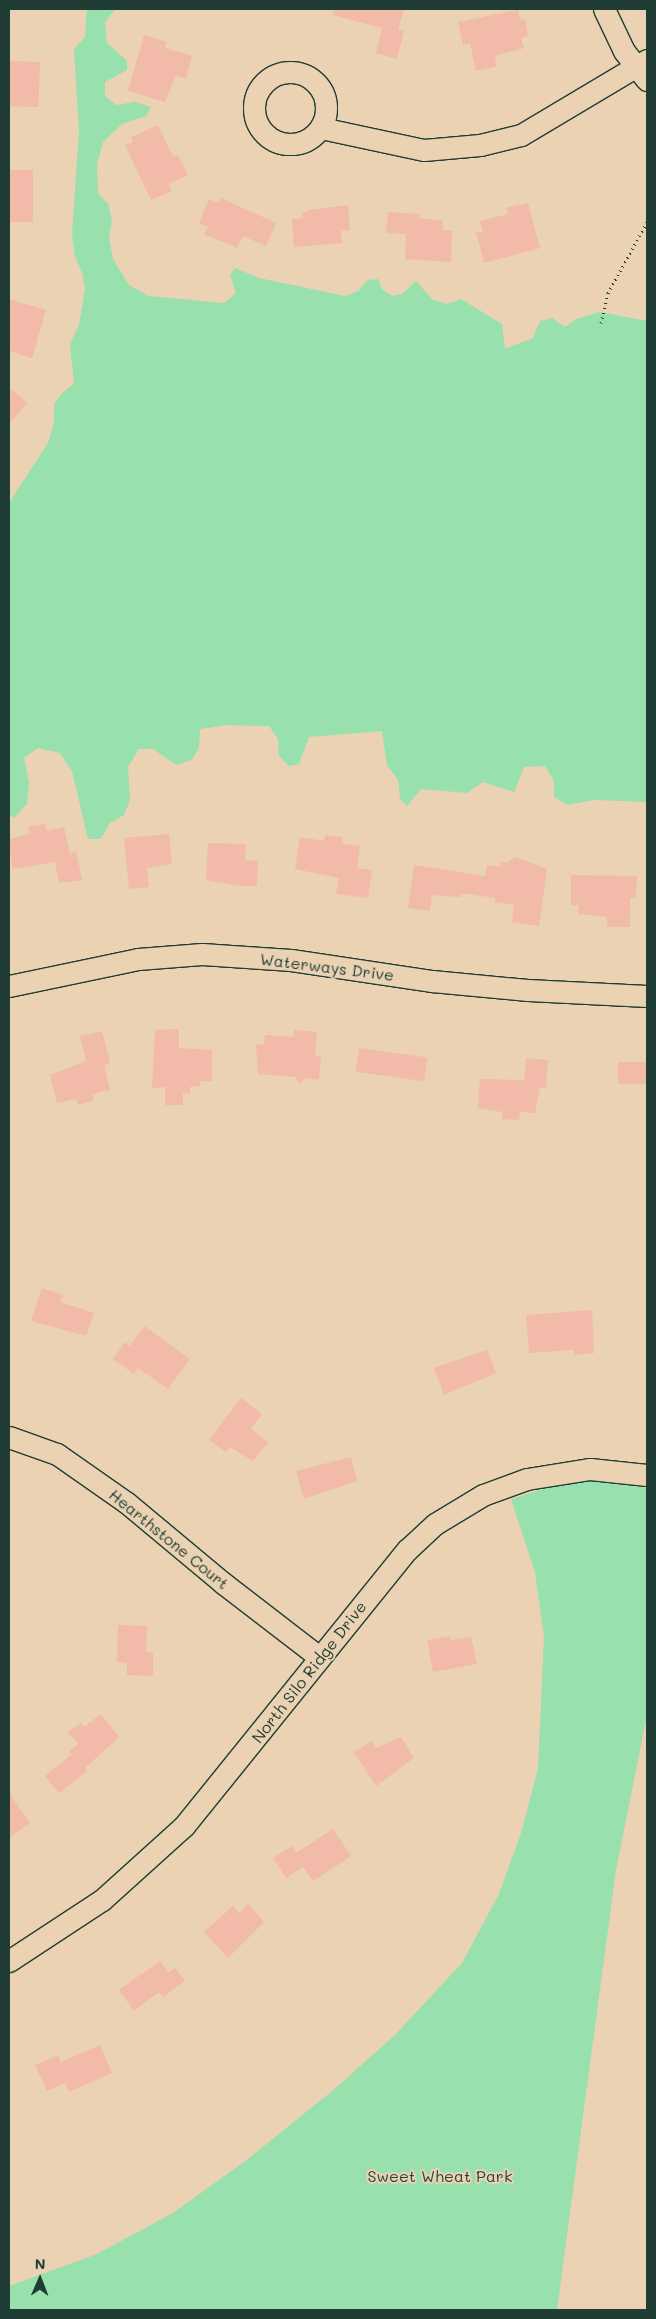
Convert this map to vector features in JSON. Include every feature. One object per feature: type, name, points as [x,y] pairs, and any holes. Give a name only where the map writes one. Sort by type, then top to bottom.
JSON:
[{"type":"street","points":[[321,128],[424,150],[480,145],[521,135],[644,69],[624,51],[604,9]]},
{"type":"street","name":"Waterways Drive","points":[[9,986],[138,958],[202,954],[290,960],[432,981],[518,990],[647,996]]},
{"type":"street","name":"Hearthstone Court","points":[[9,1437],[57,1454],[119,1497],[222,1583],[320,1657]]},
{"type":"street","name":"North Silo Ridge Drive","points":[[9,1961],[102,1900],[184,1826],[320,1657],[420,1537],[435,1524],[483,1495],[527,1478],[567,1471],[613,1470],[647,1475]]},
{"type":"path","points":[[602,323],[608,292],[647,222]]},
{"type":"green space","points":[[87,9],[115,9],[105,23],[107,43],[127,61],[127,70],[105,82],[105,96],[116,105],[135,102],[151,107],[146,116],[122,124],[103,142],[97,164],[98,194],[108,203],[112,221],[109,238],[113,259],[129,285],[148,296],[224,303],[236,293],[230,275],[235,268],[259,278],[345,296],[358,291],[368,280],[378,279],[382,289],[392,296],[402,294],[416,281],[433,300],[448,304],[461,299],[502,324],[505,349],[533,338],[540,321],[552,318],[565,327],[576,319],[600,312],[647,321],[647,802],[595,800],[567,805],[554,797],[554,781],[545,766],[524,767],[514,792],[483,782],[467,793],[421,789],[407,806],[400,799],[398,780],[387,765],[382,731],[309,737],[299,764],[289,766],[279,756],[278,739],[269,726],[227,725],[200,729],[199,747],[192,760],[176,765],[153,749],[139,749],[128,767],[130,800],[124,815],[110,823],[101,839],[88,839],[72,771],[60,753],[38,748],[24,758],[29,782],[27,804],[14,818],[9,814],[9,503],[48,443],[54,423],[54,404],[62,393],[74,384],[70,344],[79,325],[85,289],[82,272],[75,257],[72,234],[79,130],[74,49],[85,37]]},
{"type":"green space","name":"Sweet Wheat Park","points":[[595,1481],[647,1488],[647,1715],[616,1870],[557,2310],[9,2310],[9,2286],[97,2254],[173,2213],[244,2162],[331,2092],[395,2035],[462,1963],[499,1894],[522,1830],[538,1768],[544,1637],[535,1572],[511,1499],[560,1484]]},
{"type":"building","points":[[334,9],[404,9],[398,29],[404,30],[397,59],[376,53],[382,28],[333,15]]},
{"type":"building","points":[[518,10],[520,20],[525,19],[528,36],[521,38],[524,48],[495,56],[497,66],[476,71],[470,43],[463,45],[458,22]]},
{"type":"building","points":[[144,35],[167,42],[165,48],[192,56],[186,79],[176,75],[165,102],[128,91]]},
{"type":"building","points":[[9,61],[40,62],[38,107],[9,106]]},
{"type":"building","points":[[158,125],[173,157],[178,155],[188,175],[169,184],[172,191],[151,200],[125,145],[133,142],[131,137]]},
{"type":"building","points":[[9,170],[33,170],[33,222],[9,222]]},
{"type":"building","points":[[221,198],[276,223],[266,246],[243,236],[237,248],[204,234],[208,227],[199,223],[209,199],[219,203]]},
{"type":"building","points":[[528,203],[540,248],[484,263],[476,232],[483,232],[480,221],[508,214],[506,208]]},
{"type":"building","points":[[348,205],[350,230],[341,231],[342,243],[294,247],[292,219],[303,218],[302,213],[310,210]]},
{"type":"building","points":[[388,212],[419,214],[419,218],[443,221],[443,230],[452,231],[451,262],[405,259],[406,234],[386,233]]},
{"type":"building","points":[[9,299],[46,310],[32,358],[9,351]]},
{"type":"building","points":[[9,387],[27,403],[9,424]]},
{"type":"building","points":[[45,824],[47,831],[64,827],[70,854],[76,852],[82,880],[59,883],[55,862],[12,869],[9,839],[30,834],[28,827]]},
{"type":"building","points":[[169,834],[172,864],[147,868],[149,887],[129,889],[124,838]]},
{"type":"building","points":[[325,835],[343,837],[342,844],[360,846],[357,868],[372,870],[368,898],[336,894],[339,878],[295,869],[300,837],[324,841]]},
{"type":"building","points":[[208,843],[246,844],[245,860],[258,861],[257,886],[239,886],[206,880]]},
{"type":"building","points":[[515,857],[547,869],[539,926],[512,922],[514,905],[495,902],[495,898],[461,893],[460,897],[432,895],[430,911],[408,908],[414,865],[485,876],[487,865],[500,867],[501,862],[507,863]]},
{"type":"building","points":[[571,875],[637,876],[636,898],[630,898],[630,927],[607,927],[607,917],[578,914],[579,905],[571,905]]},
{"type":"building","points":[[179,1029],[179,1048],[212,1050],[212,1081],[200,1081],[200,1086],[190,1087],[190,1094],[183,1093],[183,1105],[165,1105],[165,1087],[152,1088],[155,1030]]},
{"type":"building","points":[[294,1030],[317,1032],[315,1056],[321,1056],[319,1080],[306,1078],[300,1084],[295,1077],[258,1074],[256,1044],[264,1045],[265,1035],[294,1037]]},
{"type":"building","points":[[102,1031],[110,1063],[104,1065],[110,1090],[92,1094],[94,1101],[78,1105],[76,1099],[57,1103],[50,1075],[86,1061],[80,1036]]},
{"type":"building","points":[[359,1048],[427,1058],[424,1081],[356,1072]]},
{"type":"building","points":[[526,1058],[548,1060],[546,1088],[540,1087],[535,1113],[520,1112],[519,1120],[502,1119],[502,1112],[478,1108],[480,1079],[524,1080]]},
{"type":"building","points":[[618,1062],[647,1062],[647,1084],[618,1084]]},
{"type":"building","points":[[42,1288],[63,1295],[60,1302],[94,1313],[86,1336],[31,1321]]},
{"type":"building","points":[[592,1310],[594,1353],[574,1355],[574,1350],[529,1353],[526,1315]]},
{"type":"building","points":[[144,1326],[190,1359],[168,1389],[138,1368],[134,1374],[113,1359],[125,1342],[130,1346]]},
{"type":"building","points":[[487,1350],[496,1373],[444,1395],[434,1368]]},
{"type":"building","points":[[241,1398],[262,1414],[251,1429],[268,1442],[253,1461],[230,1447],[226,1452],[209,1440]]},
{"type":"building","points":[[351,1457],[357,1481],[304,1499],[296,1471]]},
{"type":"building","points":[[118,1625],[147,1626],[146,1652],[153,1652],[153,1676],[127,1675],[127,1663],[117,1662]]},
{"type":"building","points":[[450,1636],[451,1640],[471,1637],[477,1664],[433,1672],[427,1640]]},
{"type":"building","points":[[101,1714],[119,1737],[85,1768],[87,1771],[59,1793],[45,1776],[72,1754],[69,1751],[78,1744],[68,1732],[81,1723],[84,1727]]},
{"type":"building","points":[[401,1737],[414,1758],[376,1786],[354,1752],[372,1741],[376,1748]]},
{"type":"building","points":[[9,1793],[30,1823],[9,1838]]},
{"type":"building","points":[[333,1829],[351,1856],[313,1881],[303,1867],[286,1878],[273,1858],[292,1846],[296,1853]]},
{"type":"building","points":[[248,1904],[264,1922],[228,1958],[204,1932],[233,1906],[239,1913]]},
{"type":"building","points":[[160,1961],[168,1973],[175,1968],[185,1981],[163,1997],[159,1992],[134,2011],[119,1990]]},
{"type":"building","points":[[100,2045],[112,2073],[69,2092],[65,2083],[47,2091],[35,2065],[58,2055],[61,2062]]}]
